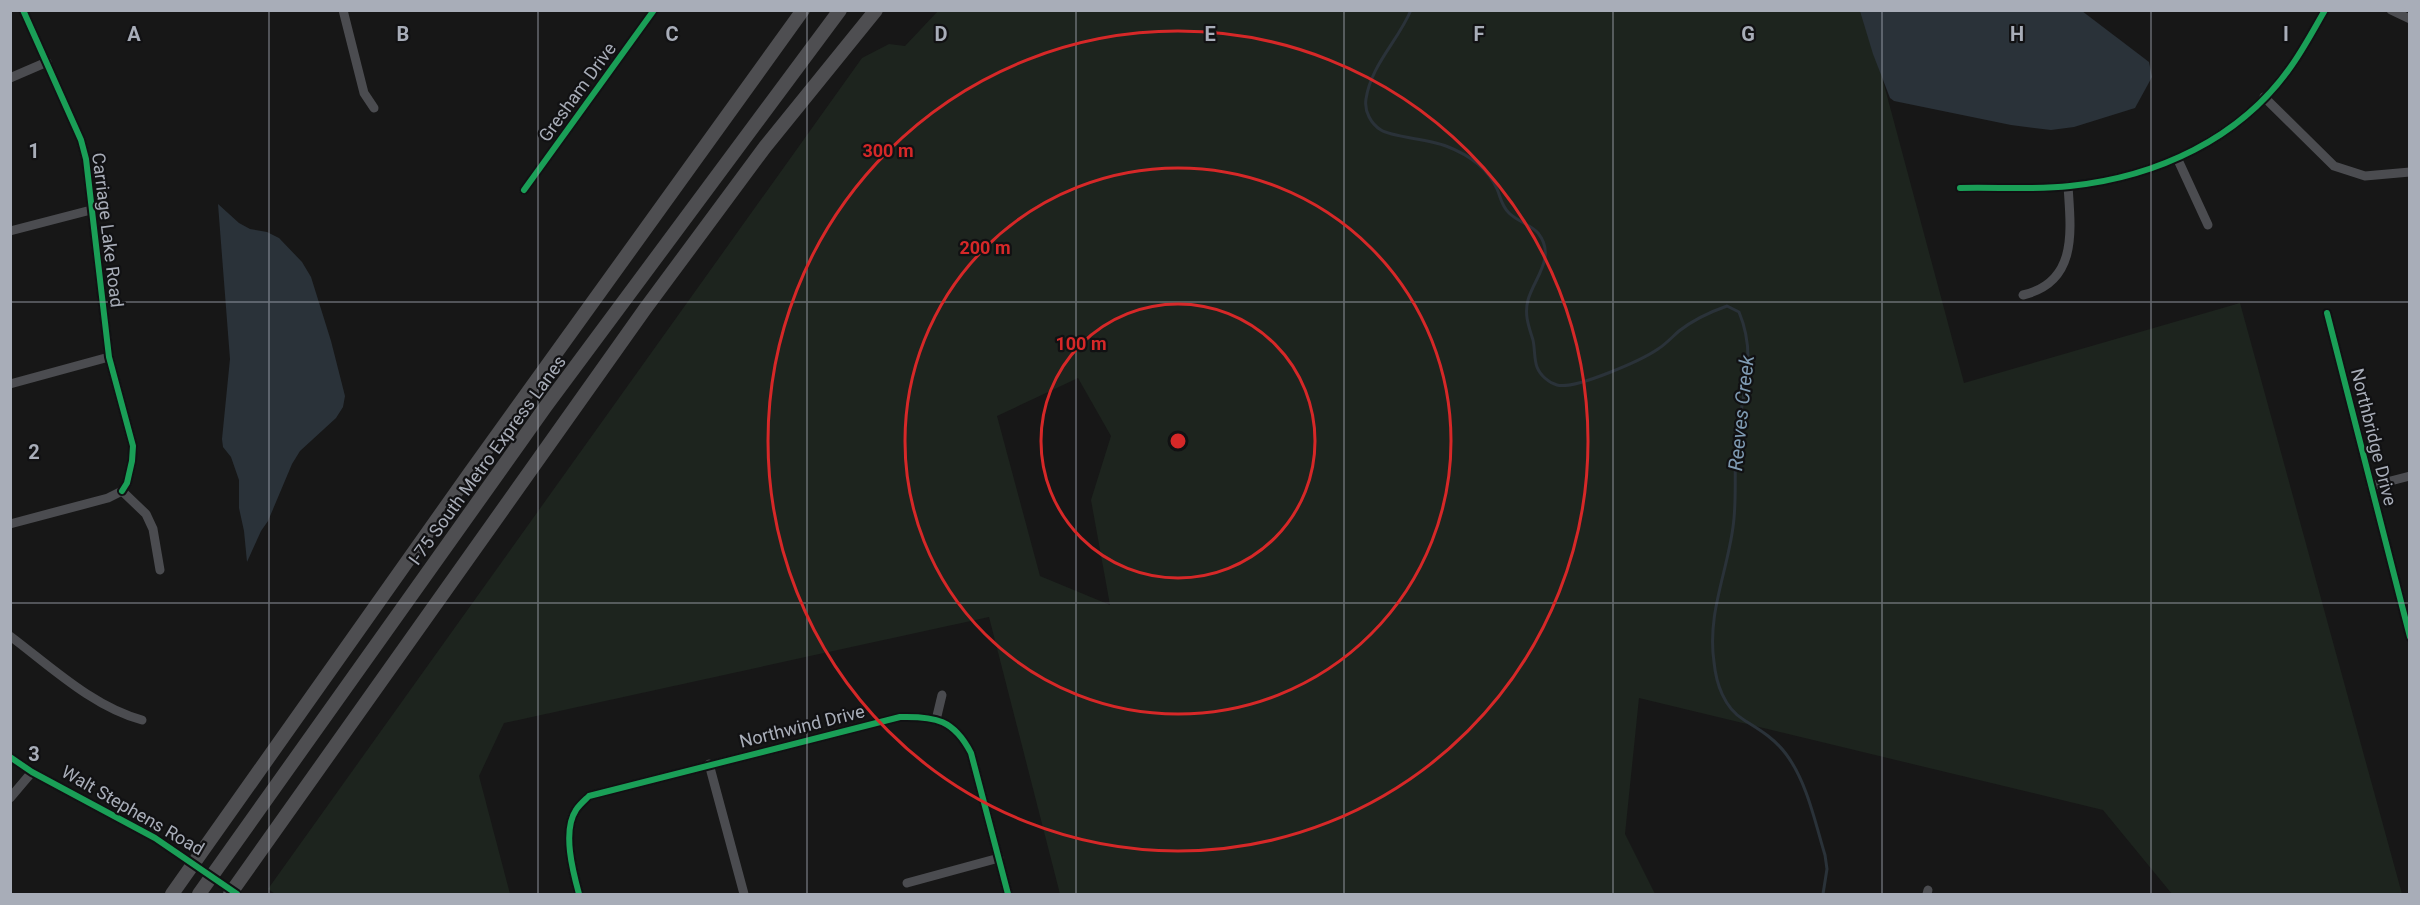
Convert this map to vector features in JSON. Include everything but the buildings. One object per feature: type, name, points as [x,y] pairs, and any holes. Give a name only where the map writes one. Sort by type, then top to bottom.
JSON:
[{"type":"highway","points":[[172,894],[469,474],[802,10]]},
{"type":"highway","name":"I-75 South Metro Express Lanes","points":[[199,894],[546,406],[840,10]]},
{"type":"highway","name":"I-75 South Metro Express Lanes","points":[[811,52],[846,10]]},
{"type":"highway","points":[[230,894],[645,309],[765,147],[876,10]]},
{"type":"street","name":"Carriage Lake Road","points":[[23,10],[81,140],[86,159],[109,357],[133,446],[130,472],[122,491]]},
{"type":"street","points":[[343,10],[364,93],[374,108]]},
{"type":"street","name":"Gresham Drive","points":[[524,190],[654,10]]},
{"type":"street","points":[[1960,188],[2068,186],[2121,179],[2178,160],[2238,122],[2264,98],[2291,67],[2325,10]]},
{"type":"street","points":[[2391,10],[2409,19]]},
{"type":"street","points":[[10,78],[47,62]]},
{"type":"street","points":[[2264,98],[2334,166],[2365,176],[2409,172]]},
{"type":"street","points":[[2178,160],[2208,225]]},
{"type":"street","points":[[2023,296],[2040,292],[2061,271],[2071,240],[2068,186]]},
{"type":"street","points":[[10,231],[91,210]]},
{"type":"street","name":"Northbridge Drive","points":[[2327,313],[2409,638]]},
{"type":"street","points":[[10,384],[109,357]]},
{"type":"street","points":[[2371,486],[2409,476]]},
{"type":"street","points":[[10,524],[108,498],[122,491],[146,514],[150,521],[157,545],[160,570]]},
{"type":"street","points":[[10,636],[71,682],[122,715],[142,720]]},
{"type":"street","points":[[936,720],[942,695]]},
{"type":"street","name":"Northwind Drive","points":[[579,894],[571,864],[570,830],[575,810],[589,796],[900,717],[924,716],[944,722],[962,736],[971,753],[1008,894]]},
{"type":"street","name":"Walt Stephens Road","points":[[10,757],[32,772],[155,838],[237,894]]},
{"type":"street","points":[[709,764],[744,894]]},
{"type":"street","points":[[10,798],[32,772]]},
{"type":"street","points":[[907,883],[999,858]]},
{"type":"shaded area","points":[[1864,10],[1964,383],[2240,303],[2402,894],[2172,894],[2103,810],[1639,698],[1625,834],[1655,894],[1060,894],[989,617],[504,723],[479,776],[510,894],[275,894],[268,889],[862,58],[889,44],[905,46],[938,11]],"holes":[[[1078,378],[1111,436],[1091,500],[1110,605],[1040,576],[997,416]]]},
{"type":"shaded area","points":[[1860,11],[2082,11],[2149,62],[2152,77],[2135,108],[2074,127],[2051,130],[2011,125],[1894,101],[1890,98],[1873,54]]},
{"type":"shaded area","points":[[218,204],[239,223],[279,238],[302,262],[311,277],[345,396],[343,407],[336,418],[300,451],[292,464],[268,521],[247,562],[239,508],[239,480],[231,457],[223,447],[222,439],[230,359]]},
{"type":"waterway","name":"Reeves Creek","points":[[1411,10],[1373,75],[1366,99],[1367,112],[1374,124],[1381,130],[1439,144],[1454,149],[1469,158],[1493,181],[1509,213],[1538,233],[1543,242],[1545,259],[1528,300],[1527,316],[1536,364],[1545,378],[1557,385],[1593,379],[1650,354],[1684,327],[1708,314],[1727,306],[1739,312],[1748,346],[1748,363],[1736,446],[1733,527],[1713,627],[1715,670],[1722,694],[1731,709],[1777,743],[1800,777],[1825,855],[1827,869],[1823,894]]},
{"type":"cycle path","points":[[23,10],[81,140],[86,159],[109,357],[133,446],[127,483],[122,491]]},
{"type":"cycle path","points":[[524,190],[654,10]]},
{"type":"cycle path","points":[[1960,188],[2043,188],[2102,181],[2134,174],[2194,150],[2248,114],[2271,91],[2296,59],[2325,10]]},
{"type":"cycle path","points":[[2327,313],[2410,637]]},
{"type":"cycle path","points":[[579,894],[570,852],[570,829],[576,810],[589,796],[900,717],[934,719],[943,722],[958,733],[965,742],[971,753],[1008,894]]},
{"type":"cycle path","points":[[10,757],[32,772],[155,838],[237,894]]}]
